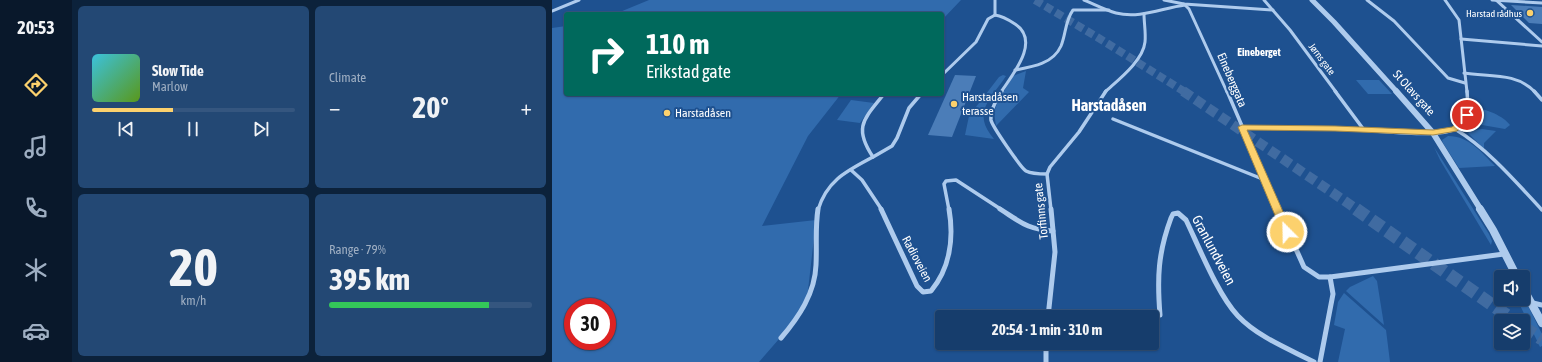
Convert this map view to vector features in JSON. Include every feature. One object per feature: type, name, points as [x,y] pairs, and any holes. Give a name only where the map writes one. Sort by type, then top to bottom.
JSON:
[{"type":"street","points":[[552,11],[579,0]]},
{"type":"street","points":[[944,73],[976,42],[988,19],[995,15],[995,0]]},
{"type":"street","points":[[1084,0],[1124,14],[1144,14],[1169,7],[1185,5]]},
{"type":"street","points":[[1164,0],[1185,5],[1273,10]]},
{"type":"street","name":"Jørns gate","points":[[1264,0],[1364,130]]},
{"type":"street","name":"St Olavs gate","points":[[1312,0],[1332,19],[1433,133],[1493,230],[1513,270]]},
{"type":"street","points":[[1367,0],[1394,21],[1448,78],[1465,83]]},
{"type":"street","points":[[1242,127],[1433,133],[1455,129],[1461,124],[1467,115],[1468,104],[1461,38],[1457,16],[1445,0]]},
{"type":"street","points":[[1492,0],[1542,3]]},
{"type":"street","points":[[1496,0],[1542,42]]},
{"type":"street","name":"Eineberggata","points":[[1185,5],[1188,7],[1214,62],[1300,261],[1310,272],[1319,276],[1330,277]]},
{"type":"street","points":[[1015,70],[1037,66],[1057,53],[1061,46],[1068,17],[1073,10],[1109,10]]},
{"type":"street","points":[[1047,174],[1050,167],[1079,132],[1103,94],[1129,70],[1140,54],[1145,43],[1144,14]]},
{"type":"street","name":"Torfinns gate","points":[[995,15],[1002,16],[1015,24],[1023,30],[1025,35],[1026,49],[995,103],[991,115],[991,121],[994,128],[1012,151],[1019,165],[1028,172],[1047,174],[1050,185],[1055,252],[1049,310]]},
{"type":"street","points":[[1461,38],[1542,46]]},
{"type":"street","points":[[1464,73],[1506,77],[1518,80],[1527,84],[1542,100]]},
{"type":"street","points":[[873,157],[864,144],[861,131],[867,116],[882,96]]},
{"type":"street","points":[[781,338],[797,319],[811,290],[815,277],[817,215],[821,198],[826,189],[836,179],[892,146],[897,138],[909,108],[919,96]]},
{"type":"street","points":[[1113,119],[1265,180]]},
{"type":"street","points":[[1455,129],[1468,137],[1514,180],[1542,210]]},
{"type":"street","name":"Radioveien","points":[[851,170],[859,176],[878,202],[917,286],[923,292],[931,291],[936,285],[949,258],[951,249],[952,227],[944,184],[946,181],[956,180],[1027,227],[1037,230],[1053,230]]},
{"type":"street","name":"Granlundveien","points":[[1160,314],[1157,271],[1159,252],[1171,218],[1173,214],[1178,213],[1186,220],[1230,306],[1240,317],[1261,334],[1314,362]]},
{"type":"street","points":[[1320,362],[1333,294],[1330,277],[1505,254]]},
{"type":"street","points":[[1531,303],[1542,305]]},
{"type":"street","points":[[1531,303],[1542,323]]},
{"type":"street","points":[[1046,350],[1046,362]]},
{"type":"shaded area","points":[[649,0],[961,0],[944,18],[944,12],[620,12]]},
{"type":"shaded area","points":[[564,26],[564,96],[839,96],[808,136],[762,226],[816,220],[806,308],[759,362],[552,362],[552,28]]},
{"type":"shaded area","points":[[1026,71],[1023,88],[1029,92],[996,126],[994,112],[998,101],[1013,76]]},
{"type":"shaded area","points":[[1003,75],[1006,76],[990,99],[984,113],[984,121],[987,129],[994,139],[965,135],[969,116],[999,77]]},
{"type":"shaded area","points":[[1356,80],[1379,80],[1392,94],[1368,94]]},
{"type":"shaded area","points":[[851,100],[874,103],[860,123],[837,120]]},
{"type":"shaded area","points":[[1472,108],[1482,109],[1493,113],[1503,118],[1510,125],[1505,129],[1482,125],[1467,127],[1471,120]]},
{"type":"shaded area","points":[[1482,129],[1496,131],[1484,143],[1484,149],[1468,133],[1470,131]]},
{"type":"shaded area","points":[[1448,136],[1468,142],[1480,150],[1495,166],[1459,168],[1443,143],[1442,140]]},
{"type":"shaded area","points":[[1434,147],[1489,234],[1492,241],[1491,245],[1440,160]]},
{"type":"shaded area","points":[[1373,276],[1377,281],[1384,325],[1346,291],[1350,287]]},
{"type":"shaded area","points":[[1344,293],[1386,330],[1390,362],[1338,362],[1345,329],[1334,325],[1338,302]]},
{"type":"shaded area","points":[[1520,306],[1528,306],[1542,334],[1542,346],[1540,347],[1530,326],[1530,314],[1524,314]]},
{"type":"building","name":"Harstad rådhus","points":[[1511,5],[1542,7],[1542,24],[1529,23]]},
{"type":"building","name":"Harstadåsen terasse","points":[[955,75],[976,76],[952,137],[928,135]]},
{"type":"tunnel","points":[[1035,0],[1185,92]]},
{"type":"tunnel","points":[[1183,91],[1358,210]]},
{"type":"tunnel","points":[[1356,209],[1505,314]]},
{"type":"tunnel","points":[[1530,331],[1542,339]]},
{"type":"place","name":"Harstad rådhus","points":[[1530,13]]},
{"type":"place","name":"Harstadåsen terasse","points":[[954,104]]},
{"type":"place","name":"Harstadåsen","points":[[667,113]]},
{"type":"district","name":"Eineberget","points":[[1259,52]]},
{"type":"district","name":"Harstadåsen","points":[[1109,105]]},
{"type":"route","points":[[1287,232],[1242,127],[1335,128],[1433,133],[1455,129],[1461,124],[1467,115]]}]
